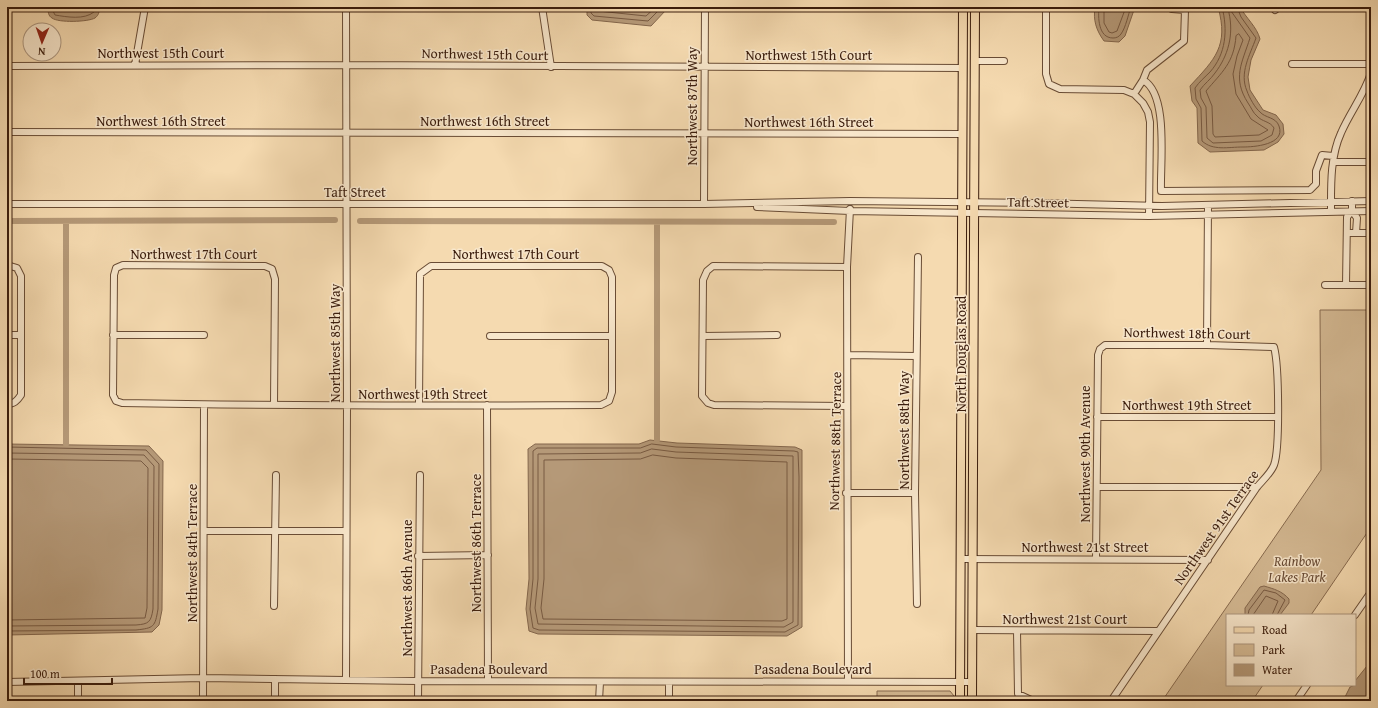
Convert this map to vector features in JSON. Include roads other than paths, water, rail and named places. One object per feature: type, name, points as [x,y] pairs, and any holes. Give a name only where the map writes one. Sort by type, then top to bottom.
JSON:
[{"type":"main road","name":"North Douglas Road","points":[[960,701],[963,7]]},
{"type":"main road","name":"North Douglas Road","points":[[972,701],[975,7]]},
{"type":"main road","points":[[963,72],[969,92],[969,118],[974,126]]},
{"type":"street","points":[[135,65],[145,7]]},
{"type":"street","name":"Northwest 85th Way","points":[[346,7],[346,680]]},
{"type":"street","points":[[542,7],[551,66]]},
{"type":"street","name":"Northwest 87th Way","points":[[704,204],[705,7]]},
{"type":"street","points":[[1046,7],[1046,74],[1049,84],[1060,89],[1118,90],[1134,94],[1143,103],[1149,117],[1149,216]]},
{"type":"street","points":[[1134,94],[1143,80],[1147,70],[1184,41],[1185,10],[1172,9]]},
{"type":"street","points":[[974,61],[1004,61]]},
{"type":"street","points":[[1292,64],[1371,64]]},
{"type":"street","name":"Northwest 15th Court","points":[[7,66],[551,66],[704,67],[963,72]]},
{"type":"street","points":[[1331,212],[1333,159],[1342,131],[1363,94],[1371,73]]},
{"type":"street","points":[[1143,80],[1153,89],[1161,120],[1160,191],[1310,190],[1316,184],[1316,171],[1322,156],[1333,159],[1371,162]]},
{"type":"street","points":[[1363,94],[1371,96]]},
{"type":"street","name":"Northwest 16th Street","points":[[7,132],[963,134]]},
{"type":"street","name":"Taft Street","points":[[7,204],[704,204],[850,201],[1149,206],[1371,200]]},
{"type":"street","name":"Northwest 88th Terrace","points":[[848,681],[846,406],[848,355],[847,267],[850,201]]},
{"type":"street","points":[[1352,201],[1352,212],[1357,218],[1356,233]]},
{"type":"street","name":"Taft Street","points":[[704,204],[850,211],[1149,216],[1371,211]]},
{"type":"street","points":[[1208,205],[1208,345]]},
{"type":"street","points":[[1346,285],[1347,217],[1352,212]]},
{"type":"street","points":[[1347,233],[1371,233]]},
{"type":"street","name":"Northwest 88th Way","points":[[917,604],[915,493],[918,257]]},
{"type":"street","points":[[7,265],[17,268],[22,276],[21,395],[18,400],[12,404],[7,404]]},
{"type":"street","name":"Northwest 17th Court","points":[[113,335],[114,274],[116,268],[122,265],[265,266],[272,269],[275,279],[274,404]]},
{"type":"street","name":"Northwest 17th Court","points":[[419,405],[420,274],[431,266],[602,266],[609,270],[612,277],[612,336]]},
{"type":"street","points":[[846,406],[714,405],[708,403],[702,396],[703,280],[706,271],[713,266],[847,267]]},
{"type":"street","points":[[1325,285],[1371,285]]},
{"type":"street","points":[[7,335],[21,335]]},
{"type":"street","points":[[113,335],[204,335]]},
{"type":"street","name":"Northwest 19th Street","points":[[113,335],[113,395],[116,401],[122,403],[347,406],[601,405],[609,400],[612,392],[612,336]]},
{"type":"street","points":[[703,336],[777,335]]},
{"type":"street","points":[[490,336],[612,336]]},
{"type":"street","name":"Northwest 18th Court","points":[[1100,349],[1105,345],[1208,345],[1274,348]]},
{"type":"street","name":"Northwest 91st Terrace","points":[[1111,701],[1257,487],[1274,467],[1277,456],[1277,358],[1274,348]]},
{"type":"street","name":"Northwest 90th Avenue","points":[[1096,559],[1098,487],[1098,356],[1100,349]]},
{"type":"street","points":[[848,355],[916,356]]},
{"type":"street","name":"Northwest 84th Terrace","points":[[203,701],[205,531],[204,405]]},
{"type":"street","name":"Northwest 86th Terrace","points":[[487,405],[488,681]]},
{"type":"street","name":"Northwest 19th Street","points":[[1097,417],[1277,417]]},
{"type":"street","points":[[274,606],[276,475]]},
{"type":"street","name":"Northwest 86th Avenue","points":[[418,701],[418,556],[420,475]]},
{"type":"street","points":[[1098,487],[1257,487]]},
{"type":"street","points":[[846,493],[915,493]]},
{"type":"street","points":[[205,531],[345,531]]},
{"type":"street","points":[[418,556],[488,555]]},
{"type":"street","name":"Northwest 21st Street","points":[[961,559],[1208,560]]},
{"type":"street","points":[[1356,614],[1371,592]]},
{"type":"street","name":"Northwest 21st Court","points":[[972,630],[1158,631]]},
{"type":"street","points":[[1017,631],[1018,694],[1031,700],[1082,701]]},
{"type":"street","name":"Pasadena Boulevard","points":[[7,682],[203,678],[600,682],[972,682]]},
{"type":"street","points":[[275,679],[275,701]]},
{"type":"street","points":[[78,681],[78,701]]},
{"type":"street","points":[[599,701],[600,682]]},
{"type":"street","points":[[669,682],[669,701]]},
{"type":"street","points":[[1296,701],[1306,686]]},
{"type":"water","points":[[48,7],[100,7],[98,15],[95,18],[86,20],[60,21],[55,20],[49,15]]},
{"type":"water","points":[[587,7],[666,7],[666,10],[651,26],[592,20],[587,15]]},
{"type":"water","points":[[1095,7],[1135,7],[1125,36],[1119,42],[1104,41],[1096,25],[1094,16]]},
{"type":"water","points":[[1218,7],[1240,7],[1259,35],[1260,39],[1251,60],[1248,77],[1250,90],[1263,110],[1276,115],[1283,124],[1284,134],[1278,142],[1264,150],[1210,152],[1198,143],[1197,108],[1192,101],[1190,86],[1206,68],[1218,51],[1222,32]]},
{"type":"water","points":[[650,440],[677,443],[795,447],[802,450],[802,627],[787,636],[538,634],[529,631],[526,609],[529,579],[528,449],[535,444],[639,444]]},
{"type":"water","points":[[7,444],[149,446],[163,461],[162,610],[159,625],[152,632],[7,635]]},
{"type":"water","points":[[1264,586],[1274,589],[1284,594],[1289,599],[1289,603],[1281,614],[1245,614],[1245,608],[1260,587]]},
{"type":"water","points":[[1371,661],[1371,701],[1343,701],[1350,687],[1356,686],[1356,680]]},
{"type":"waterway","points":[[7,221],[335,220]]},
{"type":"waterway","points":[[66,221],[66,444]]},
{"type":"waterway","points":[[360,221],[834,222]]},
{"type":"waterway","points":[[657,222],[657,440]]},
{"type":"park label","name":"Rainbow Lakes Park","points":[[1297,570]]}]
